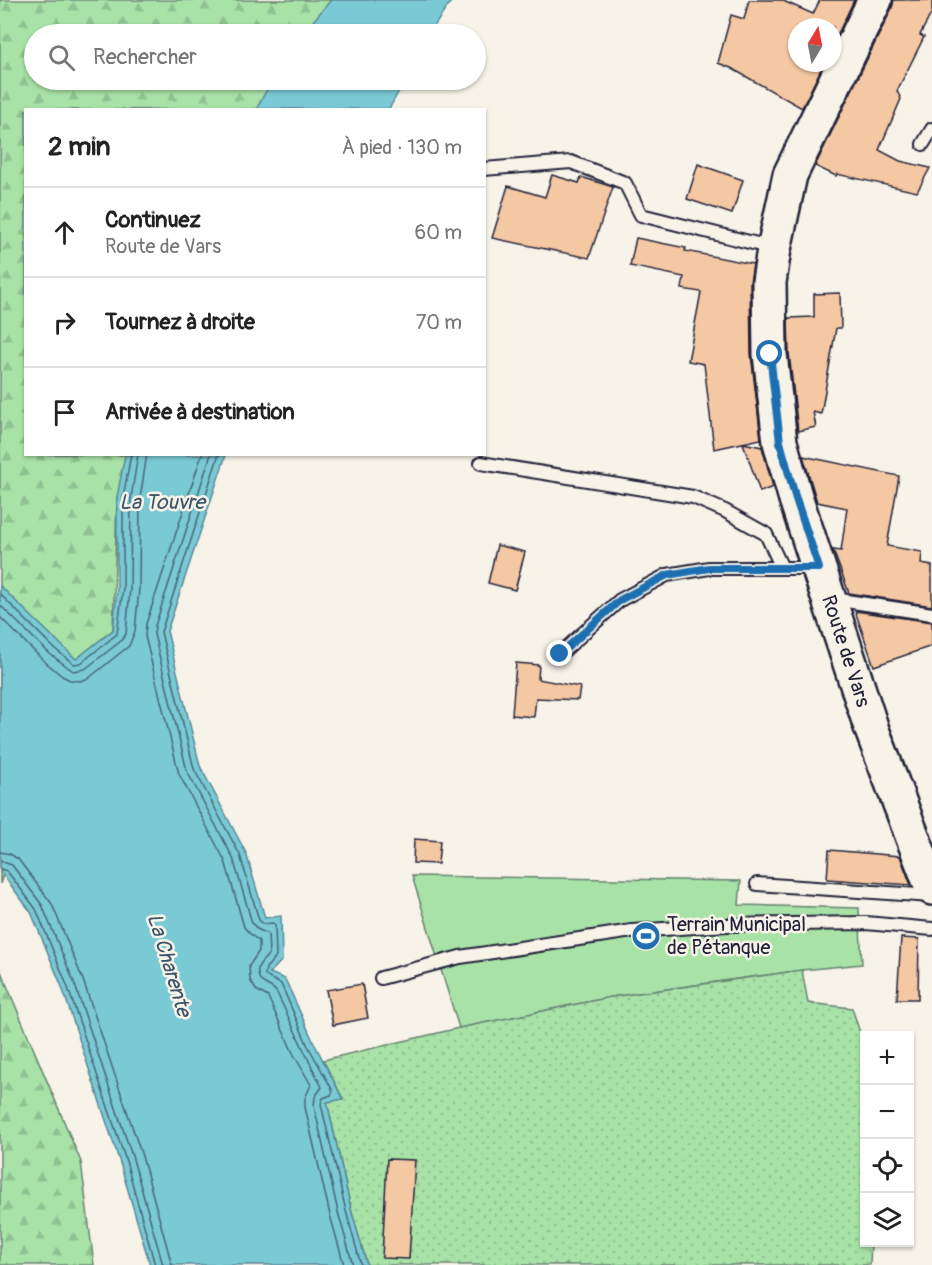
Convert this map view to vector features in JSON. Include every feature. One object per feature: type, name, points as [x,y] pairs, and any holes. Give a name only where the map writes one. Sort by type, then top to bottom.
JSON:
[{"type":"main road","name":"Route de Vars","points":[[875,0],[790,175],[774,249],[770,282],[770,354],[780,442],[795,496],[872,730],[932,888]]},
{"type":"lane","points":[[923,144],[932,129]]},
{"type":"lane","points":[[486,169],[571,162],[624,183],[641,215],[774,249]]},
{"type":"lane","points":[[481,463],[693,497],[725,511],[766,534],[782,567]]},
{"type":"lane","points":[[560,654],[620,600],[667,575],[709,568],[782,567],[824,583],[932,614]]},
{"type":"lane","points":[[757,884],[932,896]]},
{"type":"lane","points":[[381,978],[460,957],[632,931],[727,925],[866,923],[932,929]]},
{"type":"green space","points":[[0,0],[366,0],[353,24],[24,24],[24,90],[321,90],[312,108],[24,108],[24,456],[138,456],[117,497],[113,630],[77,659],[0,884]]},
{"type":"green space","name":"Terrain Municipal de Pétanque","points":[[412,876],[741,881],[739,905],[859,908],[862,964],[802,970],[611,997],[459,1028]]},
{"type":"green space","points":[[0,969],[81,1162],[94,1265],[0,1265]]},
{"type":"green space","points":[[802,970],[808,1003],[852,1008],[860,1033],[860,1247],[871,1247],[870,1265],[367,1265],[351,1209],[327,1102],[343,1099],[323,1060],[459,1028],[611,997]]},
{"type":"water","points":[[331,0],[452,0],[436,24],[311,24]]},
{"type":"water","points":[[267,90],[399,90],[390,108],[259,108]]},
{"type":"water","points":[[125,456],[226,456],[167,631],[200,766],[246,853],[265,918],[281,916],[282,960],[270,973],[285,979],[343,1099],[327,1102],[351,1209],[367,1265],[150,1265],[120,1163],[62,987],[31,912],[0,871],[0,586],[76,659],[113,630],[117,588],[117,497]]},
{"type":"building","points":[[749,0],[781,0],[813,14],[820,0],[854,0],[842,25],[842,18],[788,18],[788,72],[820,72],[802,108],[718,63],[731,15],[744,19]]},
{"type":"building","points":[[894,0],[932,0],[932,12],[920,35],[924,37],[897,91],[901,99],[879,150],[900,161],[930,168],[917,192],[837,174],[836,176],[815,166]]},
{"type":"building","points":[[698,164],[743,180],[732,214],[687,199]]},
{"type":"building","points":[[552,175],[579,183],[581,177],[613,187],[589,258],[492,238],[508,186],[545,197]]},
{"type":"building","points":[[636,238],[686,248],[685,251],[753,264],[750,282],[751,354],[761,439],[714,449],[704,364],[688,361],[701,292],[682,289],[684,277],[630,266]]},
{"type":"building","points":[[840,293],[841,328],[836,328],[821,414],[813,412],[816,427],[798,431],[789,353],[788,318],[814,317],[814,294]]},
{"type":"building","points":[[743,443],[762,447],[773,487],[760,492]]},
{"type":"building","points":[[803,456],[899,476],[887,546],[922,552],[921,564],[932,566],[932,606],[849,593],[833,550],[841,551],[847,508],[817,502]]},
{"type":"building","points":[[497,545],[525,552],[515,590],[488,583]]},
{"type":"building","points":[[855,611],[932,622],[932,646],[874,666]]},
{"type":"building","points":[[516,663],[539,665],[538,679],[580,687],[578,700],[536,698],[534,717],[512,715]]},
{"type":"building","points":[[414,839],[440,841],[438,864],[413,863]]},
{"type":"building","points":[[829,850],[900,856],[911,885],[827,879]]},
{"type":"building","points":[[901,938],[919,939],[918,999],[897,999]]},
{"type":"building","points":[[362,984],[368,1018],[333,1025],[326,990]]},
{"type":"building","points":[[387,1159],[415,1160],[409,1259],[382,1258]]},
{"type":"place","name":"Terrain Municipal de Pétanque","points":[[646,936]]},
{"type":"route","points":[[560,654],[620,600],[667,575],[709,568],[819,568],[780,442],[770,354]]},
{"type":"water label","name":"La Touvre","points":[[162,502]]},
{"type":"water label","name":"La Charente","points":[[169,965]]}]
